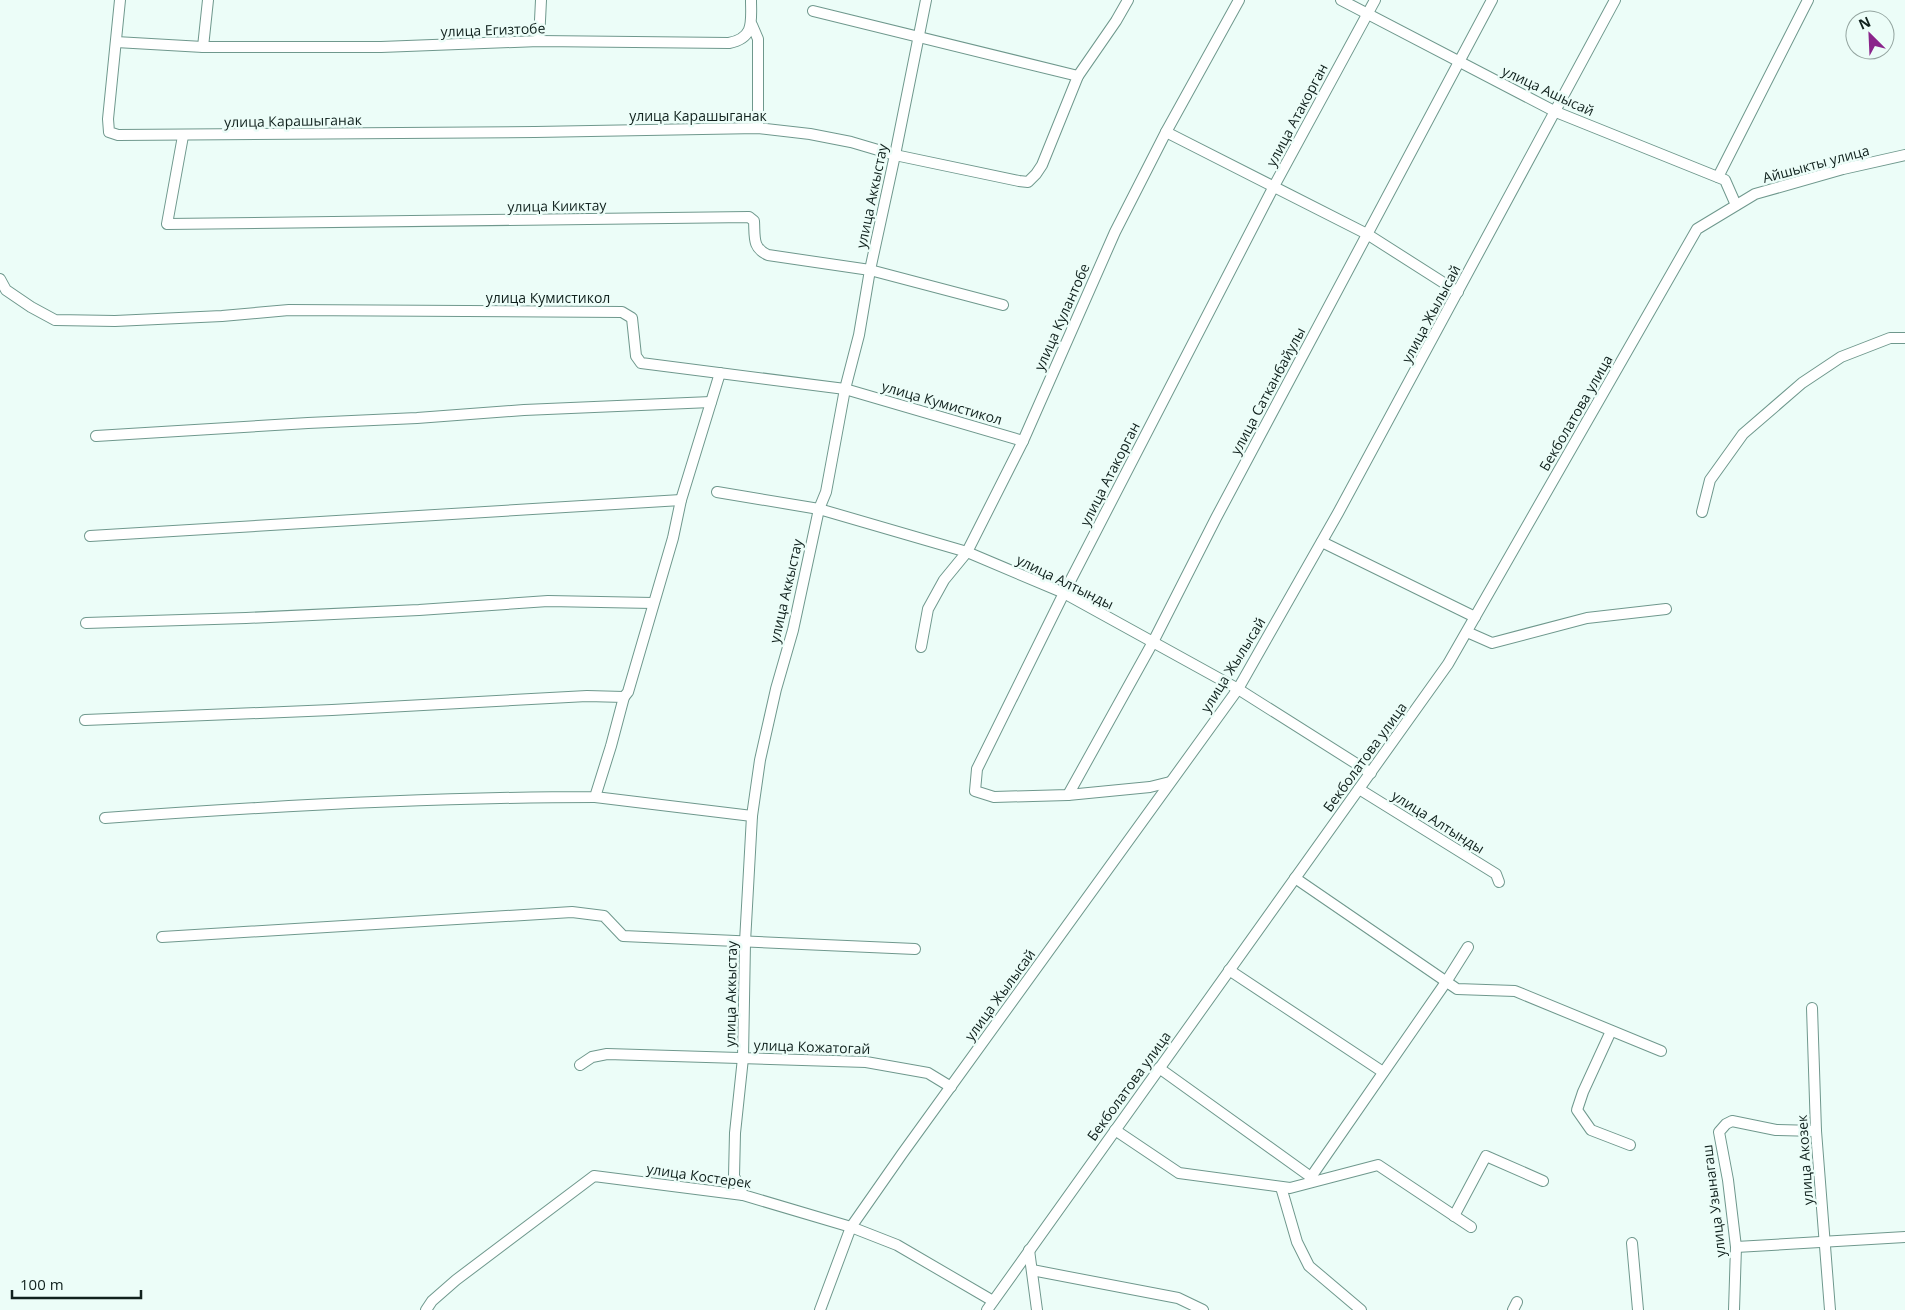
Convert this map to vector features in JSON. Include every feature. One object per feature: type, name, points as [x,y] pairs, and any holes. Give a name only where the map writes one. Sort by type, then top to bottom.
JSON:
[{"type":"street","points":[[116,42],[120,0]]},
{"type":"street","points":[[203,47],[208,0]]},
{"type":"street","points":[[539,41],[540,0]]},
{"type":"street","points":[[751,0],[752,25],[758,39],[758,128]]},
{"type":"street","name":"улица Аккыстау","points":[[742,1195],[734,1176],[735,1133],[743,1058],[745,942],[752,816],[760,760],[776,689],[793,630],[819,509],[826,492],[845,389],[859,335],[870,270],[926,0]]},
{"type":"street","name":"улица Карашыганак","points":[[116,42],[108,119],[109,132],[118,135],[183,136],[758,128],[810,134],[895,155],[1028,182],[1042,165],[1078,76],[1116,21],[1128,0]]},
{"type":"street","name":"улица Кулантобе","points":[[921,647],[928,609],[944,580],[967,552],[1023,441],[1115,232],[1166,132],[1239,0]]},
{"type":"street","name":"улица Ашысай","points":[[1341,0],[1556,112],[1718,177]]},
{"type":"street","name":"улица Атакорган","points":[[1170,782],[1150,787],[1068,795],[994,797],[975,791],[977,768],[1064,593],[1273,188],[1375,0]]},
{"type":"street","name":"улица Сатканбайулы","points":[[1068,795],[1153,642],[1216,518],[1492,0]]},
{"type":"street","name":"улица Жылысай","points":[[820,1310],[851,1227],[1238,689],[1322,542],[1615,0]]},
{"type":"street","points":[[1736,205],[1724,180],[1718,177],[1808,0]]},
{"type":"street","points":[[813,11],[1078,76]]},
{"type":"street","name":"улица Егизтобе","points":[[116,42],[203,47],[381,48],[539,41],[729,43],[738,42],[752,25]]},
{"type":"street","points":[[1166,132],[1273,188],[1367,234],[1458,292]]},
{"type":"street","name":"улица Кииктау","points":[[183,136],[167,224],[749,217],[754,221],[756,244],[760,251],[768,255],[870,270],[1003,305]]},
{"type":"street","name":"Айшыкты улица","points":[[1736,205],[1755,194],[1843,169],[1905,156]]},
{"type":"street","name":"Бекболатова улица","points":[[987,1310],[1448,664],[1697,229],[1736,205]]},
{"type":"street","name":"улица Кумистикол","points":[[0,279],[6,290],[55,320],[115,321],[222,316],[289,310],[622,312],[632,318],[636,356],[640,363],[845,389],[1023,441]]},
{"type":"street","points":[[1702,512],[1710,480],[1743,434],[1802,383],[1841,357],[1890,338],[1905,338]]},
{"type":"street","points":[[595,797],[624,697],[628,692],[673,538],[681,500],[720,373]]},
{"type":"street","points":[[96,436],[524,410],[711,402]]},
{"type":"street","name":"улица Алтынды","points":[[717,492],[819,509],[967,552],[1064,593],[1238,689],[1371,772]]},
{"type":"street","points":[[90,536],[681,500]]},
{"type":"street","points":[[1322,542],[1475,617]]},
{"type":"street","points":[[86,623],[400,611],[548,601],[653,603]]},
{"type":"street","points":[[1467,632],[1492,643],[1587,618],[1666,610]]},
{"type":"street","points":[[85,720],[332,710],[587,696],[624,697]]},
{"type":"street","name":"улица Алтынды","points":[[1359,789],[1496,874],[1499,882]]},
{"type":"street","points":[[105,818],[271,806],[405,800],[595,797],[752,816]]},
{"type":"street","points":[[1295,878],[1457,989],[1515,991],[1661,1051]]},
{"type":"street","points":[[162,937],[572,912],[604,916],[623,936],[914,949]]},
{"type":"street","points":[[1314,1179],[1383,1072],[1468,947]]},
{"type":"street","points":[[1230,970],[1383,1072]]},
{"type":"street","name":"улица Акозек","points":[[1812,1008],[1816,1131],[1830,1310]]},
{"type":"street","points":[[1611,1031],[1583,1092],[1577,1110],[1591,1130],[1630,1145]]},
{"type":"street","name":"улица Кожатогай","points":[[580,1065],[592,1057],[607,1054],[866,1062],[928,1073],[951,1086]]},
{"type":"street","points":[[1159,1068],[1314,1179]]},
{"type":"street","name":"улица Узынагаш","points":[[1734,1310],[1736,1246],[1728,1180],[1719,1132],[1726,1124],[1732,1121],[1776,1130],[1816,1131]]},
{"type":"street","points":[[1114,1130],[1179,1173],[1281,1187],[1290,1188],[1314,1179],[1378,1165],[1471,1227]]},
{"type":"street","points":[[1454,1216],[1486,1156],[1544,1182]]},
{"type":"street","name":"улица Костерек","points":[[426,1310],[432,1301],[456,1280],[594,1176],[742,1195],[851,1227],[897,1245],[993,1301]]},
{"type":"street","points":[[1281,1187],[1297,1242],[1309,1266],[1361,1310]]},
{"type":"street","points":[[1736,1246],[1905,1237]]},
{"type":"street","points":[[1632,1243],[1638,1310]]},
{"type":"street","points":[[1029,1250],[1037,1310]]},
{"type":"street","points":[[1032,1270],[1178,1298],[1204,1310]]}]
